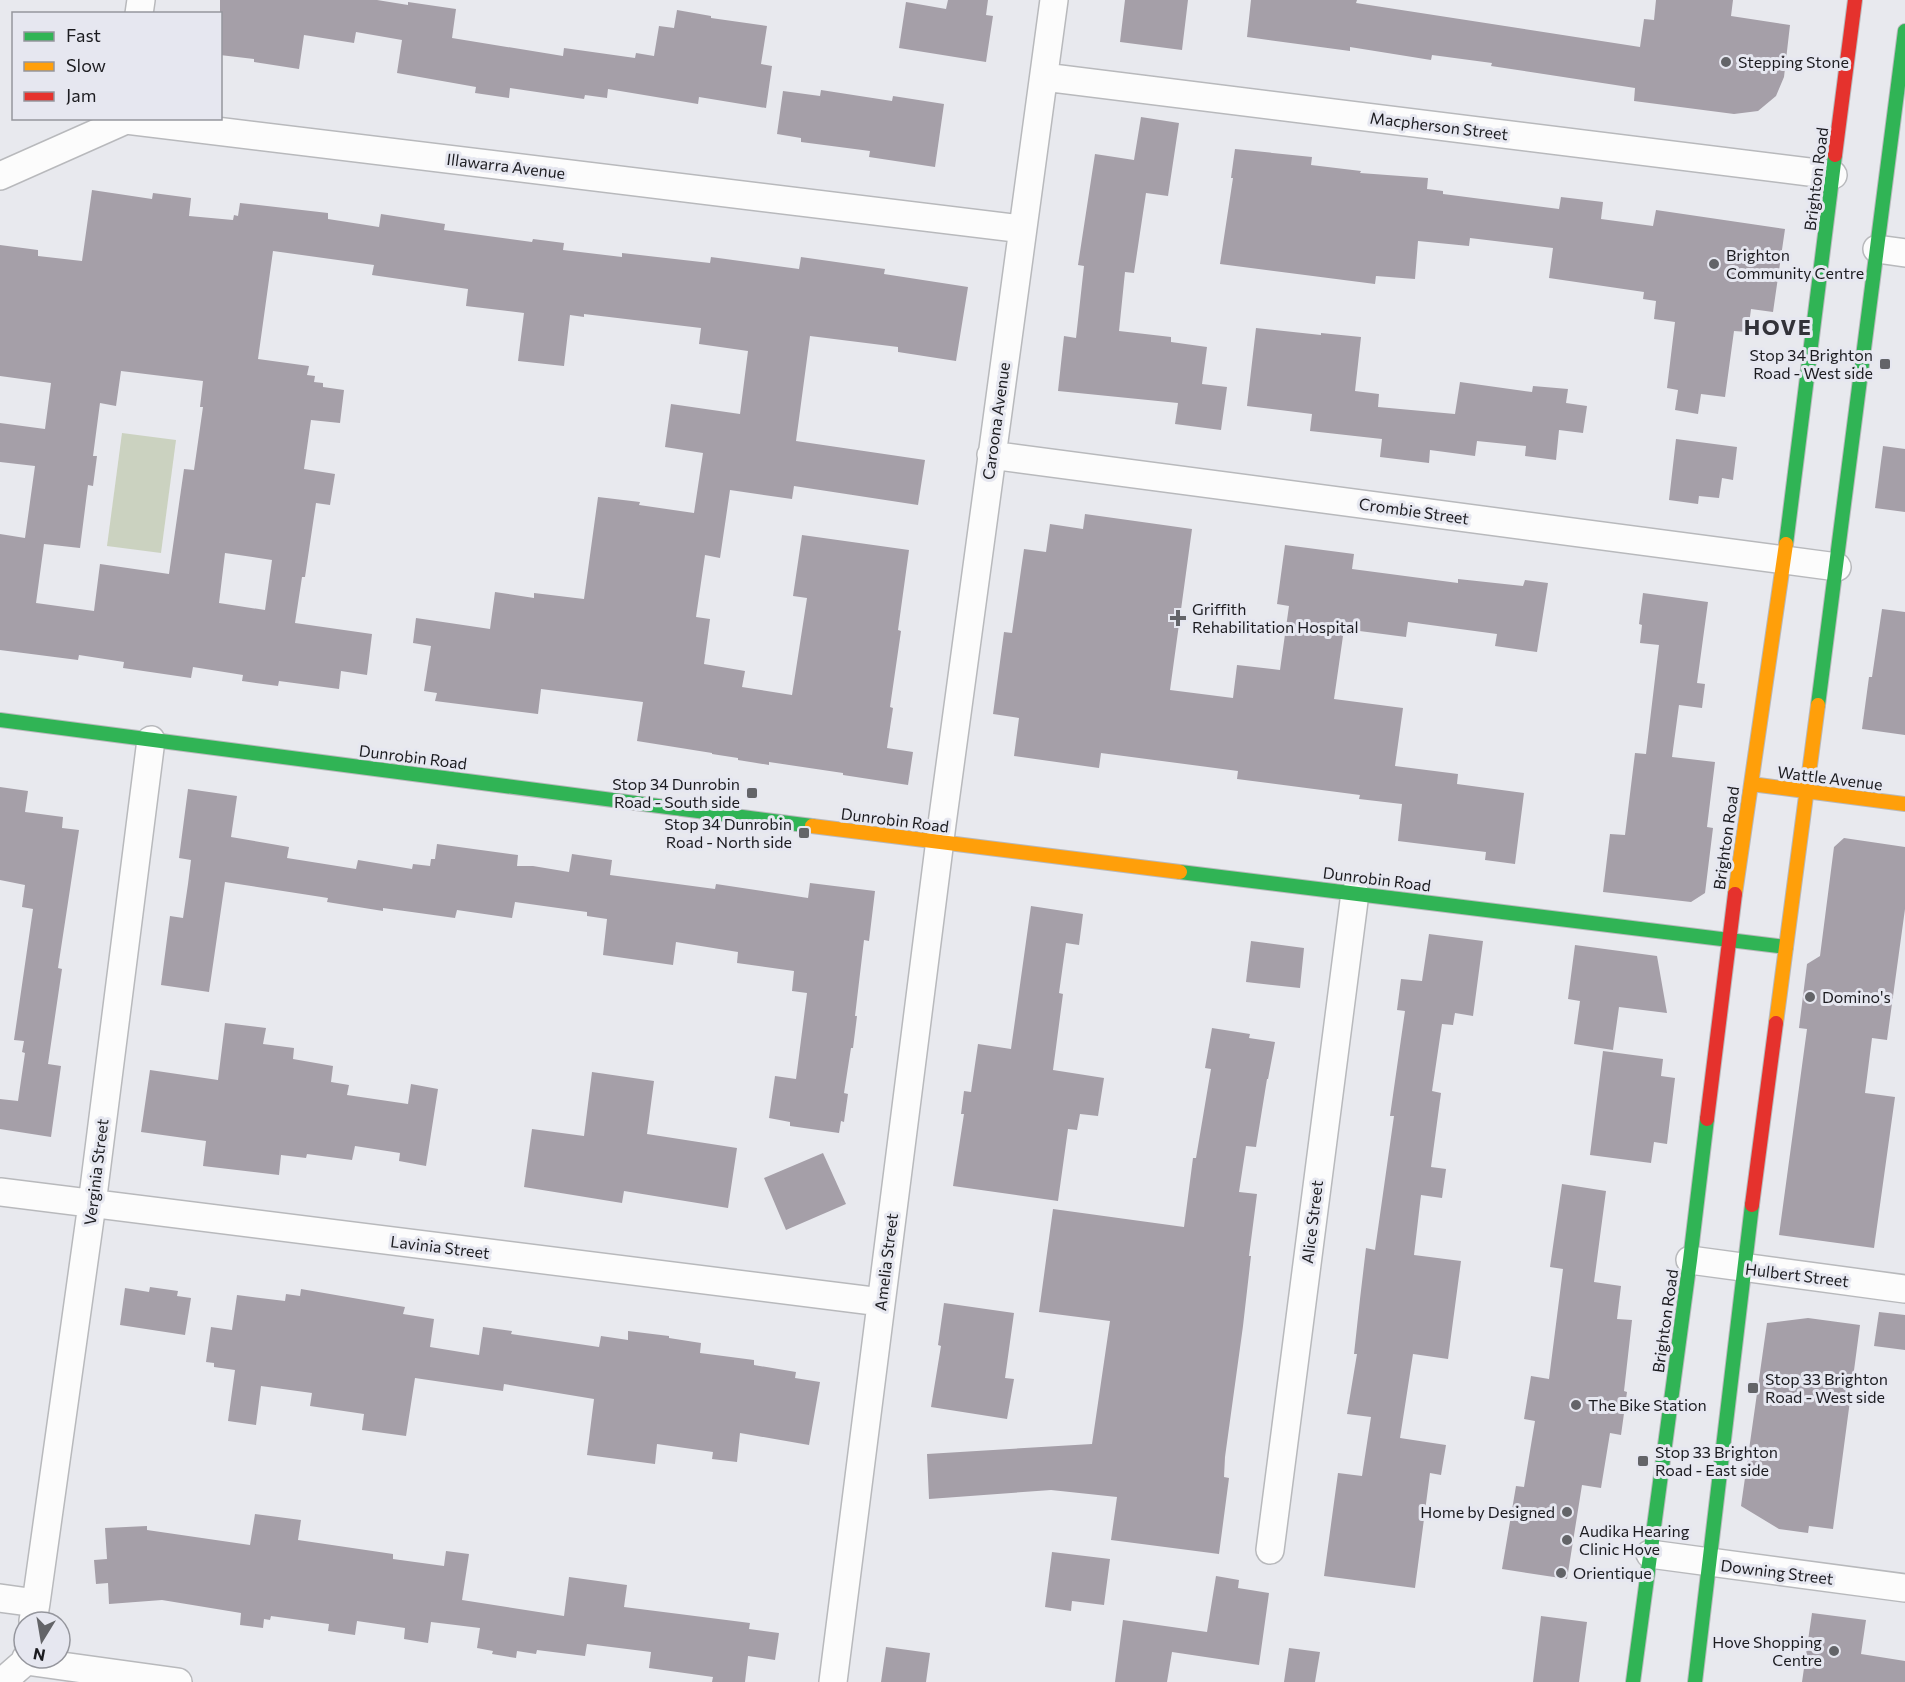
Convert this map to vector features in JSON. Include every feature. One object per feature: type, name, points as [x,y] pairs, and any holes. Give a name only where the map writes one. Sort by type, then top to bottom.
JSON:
[{"type":"main road","name":"Brighton Road","points":[[1633,1682],[1690,1260],[1728,939],[1784,560],[1855,0]]},
{"type":"main road","points":[[1695,1682],[1744,1268],[1905,31]]},
{"type":"main road","name":"Dunrobin Road","points":[[0,720],[939,843],[1786,947]]},
{"type":"main road","name":"Wattle Avenue","points":[[1751,784],[1905,804]]},
{"type":"street","name":"Caroona Avenue","points":[[939,843],[1053,0]]},
{"type":"street","name":"Macpherson Street","points":[[1044,77],[1833,175]]},
{"type":"street","name":"Illawarra Avenue","points":[[0,176],[125,120]]},
{"type":"street","name":"Illawarra Avenue","points":[[135,120],[1022,229]]},
{"type":"street","points":[[1877,249],[1905,253]]},
{"type":"street","name":"Crombie Street","points":[[991,455],[1837,567]]},
{"type":"street","name":"Verginia Street","points":[[34,1610],[92,1204],[151,740]]},
{"type":"street","name":"Amelia Street","points":[[833,1682],[939,843]]},
{"type":"street","name":"Alice Street","points":[[1270,1550],[1355,893]]},
{"type":"street","name":"Lavinia Street","points":[[0,1192],[881,1302]]},
{"type":"street","name":"Hulbert Street","points":[[1690,1260],[1905,1289]]},
{"type":"street","name":"Downing Street","points":[[1650,1554],[1905,1588]]},
{"type":"street","points":[[0,1598],[27,1610]]},
{"type":"street","points":[[72,1666],[178,1682]]},
{"type":"street","points":[[2,1682],[15,1670]]},
{"type":"green space","points":[[122,433],[176,440],[161,553],[107,546]]},
{"type":"building","points":[[220,0],[377,0],[408,5],[408,2],[456,9],[452,38],[563,56],[564,48],[635,58],[636,53],[654,56],[659,26],[674,28],[677,10],[711,16],[711,18],[767,26],[761,64],[772,66],[766,108],[699,97],[698,104],[608,89],[607,98],[585,95],[584,99],[510,88],[509,98],[475,93],[476,87],[397,73],[402,40],[356,32],[354,43],[304,35],[299,69],[254,62],[254,59],[222,55],[222,12],[220,12]]},
{"type":"building","points":[[948,0],[988,0],[986,15],[993,16],[986,62],[899,48],[906,2],[946,9]]},
{"type":"building","points":[[1125,0],[1188,0],[1182,50],[1120,42]]},
{"type":"building","points":[[1251,0],[1357,0],[1356,3],[1640,47],[1644,19],[1654,20],[1656,0],[1733,0],[1731,16],[1790,25],[1784,77],[1776,96],[1758,111],[1734,114],[1634,101],[1635,88],[1491,66],[1492,63],[1432,55],[1431,60],[1350,47],[1350,51],[1247,37]]},
{"type":"building","points":[[821,90],[892,101],[893,96],[944,104],[935,167],[869,157],[870,151],[801,142],[801,138],[777,134],[783,91],[820,96]]},
{"type":"building","points":[[1141,117],[1179,123],[1168,196],[1146,193],[1134,273],[1125,272],[1119,331],[1171,337],[1171,342],[1207,347],[1202,384],[1227,387],[1221,430],[1175,424],[1178,403],[1058,391],[1064,336],[1076,338],[1084,266],[1078,265],[1095,154],[1134,160]]},
{"type":"building","points":[[1235,149],[1312,157],[1311,165],[1361,171],[1360,173],[1428,178],[1427,189],[1443,191],[1443,194],[1559,209],[1561,197],[1603,202],[1601,219],[1653,226],[1656,210],[1785,229],[1773,312],[1751,309],[1748,332],[1734,331],[1725,397],[1701,394],[1698,414],[1675,410],[1678,390],[1667,388],[1675,322],[1654,319],[1656,301],[1643,299],[1644,292],[1549,278],[1553,248],[1470,238],[1469,246],[1418,241],[1415,279],[1376,276],[1375,284],[1220,264]]},
{"type":"building","points":[[92,190],[152,199],[153,193],[191,198],[189,216],[233,220],[234,215],[238,216],[240,203],[328,213],[328,219],[379,227],[381,214],[445,224],[444,230],[532,242],[533,239],[564,243],[563,250],[622,257],[622,253],[710,263],[711,257],[799,269],[801,257],[885,269],[884,274],[968,287],[956,361],[898,352],[898,347],[810,336],[796,441],[925,460],[918,505],[794,486],[792,499],[730,490],[720,558],[705,555],[696,617],[710,619],[704,664],[745,671],[742,687],[792,695],[807,598],[793,596],[802,535],[909,550],[898,630],[901,631],[890,707],[893,708],[887,748],[913,752],[908,785],[769,762],[769,765],[738,760],[738,758],[712,753],[637,741],[643,702],[541,689],[538,714],[435,701],[437,693],[424,691],[431,646],[413,643],[416,618],[490,629],[495,592],[534,598],[534,593],[584,599],[598,497],[640,502],[639,505],[694,513],[703,453],[665,447],[671,404],[740,414],[748,351],[699,344],[701,328],[584,314],[584,317],[570,315],[564,366],[518,361],[524,313],[466,306],[468,289],[372,275],[374,265],[273,251],[258,359],[309,366],[307,375],[315,376],[314,382],[323,383],[323,387],[344,390],[340,423],[311,420],[304,469],[335,474],[330,505],[316,503],[305,577],[302,577],[295,623],[372,634],[367,675],[341,671],[339,689],[279,681],[278,686],[242,681],[243,675],[193,667],[191,678],[123,668],[124,662],[79,655],[78,660],[0,650],[0,534],[25,538],[35,466],[0,462],[0,423],[45,429],[51,383],[0,376],[0,245],[38,250],[38,256],[82,261]],"holes":[[[121,371],[203,381],[200,407],[203,407],[194,470],[184,469],[169,574],[100,564],[94,611],[36,603],[44,544],[80,548],[88,485],[93,486],[97,456],[93,456],[100,403],[116,406]],[[225,553],[272,560],[265,610],[219,603]]]},
{"type":"building","points":[[1256,328],[1361,337],[1355,391],[1379,394],[1378,407],[1455,414],[1460,382],[1532,392],[1533,386],[1568,389],[1566,403],[1587,406],[1583,433],[1559,430],[1556,460],[1525,456],[1526,446],[1477,441],[1475,456],[1430,450],[1429,463],[1380,457],[1382,439],[1310,431],[1312,414],[1247,406]]},
{"type":"building","points":[[1676,439],[1737,447],[1733,480],[1722,478],[1719,498],[1699,496],[1698,504],[1669,500]]},
{"type":"building","points":[[1883,446],[1905,449],[1905,512],[1875,508]]},
{"type":"building","name":"Griffith Rehabilitation Hospital","points":[[1085,514],[1192,529],[1170,690],[1233,698],[1237,665],[1280,670],[1289,606],[1277,604],[1285,545],[1354,554],[1352,569],[1458,583],[1458,579],[1523,586],[1525,580],[1548,583],[1537,652],[1495,646],[1497,634],[1408,622],[1406,637],[1344,629],[1334,699],[1403,708],[1395,766],[1458,774],[1457,784],[1524,793],[1515,864],[1485,860],[1486,852],[1398,841],[1402,804],[1359,799],[1360,795],[1237,779],[1238,771],[1101,753],[1099,768],[1014,756],[1019,718],[993,714],[1004,632],[1012,633],[1024,549],[1046,552],[1050,524],[1083,529]]},
{"type":"building","points":[[1643,593],[1708,602],[1697,683],[1705,684],[1702,708],[1679,705],[1672,757],[1715,762],[1707,827],[1713,828],[1705,893],[1691,902],[1603,892],[1610,834],[1625,835],[1635,753],[1646,754],[1659,645],[1640,643],[1642,625],[1639,624]]},
{"type":"building","points":[[1882,609],[1905,612],[1905,735],[1862,729]]},
{"type":"building","points":[[0,787],[28,791],[25,812],[63,817],[62,828],[79,830],[58,968],[62,969],[48,1064],[61,1066],[51,1137],[0,1129],[0,1099],[18,1101],[25,1053],[22,1052],[24,1041],[14,1040],[33,909],[22,907],[25,885],[0,880]]},
{"type":"building","points":[[188,789],[237,796],[231,837],[289,847],[287,858],[356,869],[358,860],[412,869],[413,864],[430,866],[431,859],[435,859],[437,844],[518,855],[517,866],[533,866],[569,872],[572,854],[612,860],[610,875],[715,889],[716,884],[808,898],[810,883],[875,891],[869,941],[864,940],[853,1048],[851,1048],[844,1093],[848,1094],[844,1122],[841,1121],[839,1133],[790,1126],[790,1122],[769,1118],[775,1076],[796,1079],[807,993],[792,991],[794,971],[737,963],[738,952],[676,942],[673,965],[603,955],[607,919],[587,916],[587,912],[515,902],[512,918],[457,910],[455,918],[383,908],[383,911],[327,902],[328,898],[225,882],[209,992],[161,985],[170,916],[183,918],[188,884],[191,860],[179,858]]},
{"type":"building","points":[[1844,838],[1905,847],[1905,909],[1887,1040],[1872,1038],[1865,1093],[1895,1097],[1874,1248],[1779,1235],[1807,1029],[1799,1028],[1807,964],[1820,956],[1834,847]]},
{"type":"building","points":[[1031,906],[1083,914],[1079,945],[1066,943],[1059,993],[1063,994],[1053,1070],[1104,1078],[1098,1116],[1080,1114],[1077,1130],[1068,1129],[1058,1201],[953,1186],[964,1114],[961,1114],[964,1091],[971,1092],[978,1044],[1011,1049]]},
{"type":"building","points":[[1429,934],[1483,941],[1473,1016],[1455,1013],[1453,1025],[1442,1024],[1432,1091],[1441,1093],[1431,1167],[1446,1169],[1442,1198],[1421,1195],[1414,1255],[1461,1261],[1448,1359],[1413,1354],[1400,1438],[1446,1445],[1441,1475],[1430,1473],[1415,1588],[1324,1576],[1338,1473],[1362,1476],[1371,1417],[1347,1414],[1357,1354],[1354,1354],[1366,1248],[1375,1250],[1394,1116],[1390,1116],[1405,1011],[1397,1010],[1401,979],[1422,981]]},
{"type":"building","points":[[1251,941],[1304,948],[1300,988],[1246,982]]},
{"type":"building","points":[[1575,945],[1657,956],[1667,1013],[1619,1007],[1613,1050],[1574,1044],[1580,1001],[1568,999]]},
{"type":"building","points":[[225,1023],[266,1028],[263,1044],[294,1048],[293,1059],[333,1066],[331,1082],[349,1085],[347,1095],[408,1104],[411,1084],[438,1089],[426,1166],[399,1161],[400,1153],[355,1146],[352,1160],[307,1154],[306,1158],[281,1155],[279,1175],[203,1166],[206,1141],[141,1132],[150,1070],[218,1080]]},
{"type":"building","points":[[1212,1028],[1250,1034],[1249,1038],[1275,1042],[1256,1147],[1246,1146],[1239,1192],[1257,1194],[1243,1326],[1225,1457],[1224,1477],[1229,1478],[1219,1554],[1111,1540],[1117,1497],[1051,1490],[929,1499],[927,1454],[1092,1444],[1110,1321],[1039,1312],[1053,1209],[1184,1227],[1193,1158],[1196,1158],[1211,1069],[1205,1068]]},
{"type":"building","points":[[1603,1051],[1663,1059],[1661,1076],[1675,1078],[1667,1144],[1654,1142],[1651,1163],[1590,1155]]},
{"type":"building","points":[[592,1072],[654,1081],[647,1134],[737,1148],[728,1208],[624,1191],[622,1203],[524,1187],[532,1129],[584,1136]]},
{"type":"building","points":[[823,1153],[846,1204],[786,1230],[764,1178]]},
{"type":"building","points":[[1562,1184],[1606,1191],[1594,1282],[1621,1286],[1617,1319],[1632,1320],[1624,1391],[1627,1392],[1621,1435],[1610,1433],[1601,1488],[1582,1485],[1567,1579],[1502,1569],[1516,1486],[1524,1487],[1535,1421],[1524,1419],[1531,1376],[1549,1379],[1563,1269],[1550,1267]]},
{"type":"building","points":[[150,1287],[178,1291],[177,1296],[191,1298],[185,1335],[120,1325],[125,1288],[149,1292]]},
{"type":"building","points":[[301,1289],[405,1307],[403,1314],[434,1319],[430,1347],[479,1355],[483,1327],[512,1331],[511,1334],[599,1347],[601,1336],[628,1340],[628,1331],[701,1343],[700,1353],[754,1360],[754,1365],[796,1372],[795,1378],[820,1382],[809,1445],[740,1433],[737,1462],[712,1459],[713,1452],[657,1444],[655,1464],[587,1455],[594,1399],[504,1384],[503,1391],[415,1378],[406,1436],[362,1430],[364,1414],[310,1406],[312,1393],[261,1386],[256,1425],[228,1421],[235,1370],[214,1367],[214,1363],[206,1362],[211,1327],[232,1330],[237,1295],[285,1301],[286,1294],[300,1296]]},
{"type":"building","points":[[944,1303],[1014,1313],[1005,1378],[1014,1379],[1007,1419],[931,1407],[941,1346],[938,1345]]},
{"type":"building","points":[[1879,1312],[1905,1315],[1905,1350],[1874,1346]]},
{"type":"building","points":[[1808,1318],[1860,1325],[1833,1529],[1809,1526],[1808,1533],[1779,1529],[1741,1506],[1767,1323]]},
{"type":"building","points":[[255,1514],[301,1520],[298,1540],[393,1554],[393,1559],[444,1566],[446,1551],[469,1554],[462,1600],[564,1616],[569,1577],[627,1585],[624,1607],[750,1623],[749,1629],[779,1633],[775,1660],[748,1656],[745,1682],[712,1682],[713,1677],[649,1668],[651,1652],[587,1644],[585,1656],[537,1650],[536,1654],[517,1651],[516,1658],[492,1654],[493,1651],[477,1648],[480,1628],[431,1622],[428,1643],[404,1639],[405,1628],[357,1621],[355,1635],[328,1631],[329,1624],[271,1616],[270,1620],[264,1619],[263,1628],[240,1625],[241,1613],[162,1600],[109,1604],[108,1583],[96,1584],[94,1560],[107,1559],[105,1528],[147,1526],[147,1530],[250,1545]]},
{"type":"building","points":[[1052,1552],[1110,1559],[1104,1605],[1072,1601],[1071,1611],[1045,1607]]},
{"type":"building","points":[[1216,1576],[1239,1580],[1238,1588],[1269,1593],[1259,1665],[1172,1652],[1167,1682],[1115,1682],[1123,1620],[1207,1632]]},
{"type":"building","name":"Hove Shopping Centre","points":[[1812,1613],[1866,1620],[1861,1654],[1905,1661],[1905,1682],[1802,1682]]},
{"type":"building","points":[[1541,1616],[1587,1622],[1579,1682],[1533,1682]]},
{"type":"building","points":[[886,1647],[930,1653],[926,1682],[881,1682]]},
{"type":"building","points":[[1289,1648],[1320,1652],[1315,1682],[1284,1682]]},
{"type":"traffic: fast","points":[[1818,705],[1905,31]]},
{"type":"traffic: fast","points":[[1786,544],[1835,155]]},
{"type":"traffic: fast","points":[[0,720],[812,826]]},
{"type":"traffic: fast","points":[[1180,872],[1786,947]]},
{"type":"traffic: fast","points":[[1633,1682],[1707,1119]]},
{"type":"traffic: fast","points":[[1695,1682],[1752,1205]]},
{"type":"traffic: slow","points":[[1735,894],[1786,544]]},
{"type":"traffic: slow","points":[[1776,1023],[1818,705]]},
{"type":"traffic: slow","points":[[1751,784],[1905,804]]},
{"type":"traffic: slow","points":[[812,826],[1180,872]]},
{"type":"traffic: jam","points":[[1835,155],[1855,0]]},
{"type":"traffic: jam","points":[[1707,1119],[1735,894]]},
{"type":"traffic: jam","points":[[1752,1205],[1776,1023]]},
{"type":"place","name":"Stepping Stone","points":[[1726,62]]},
{"type":"place","name":"Brighton Community Centre","points":[[1714,264]]},
{"type":"place","name":"Stop 34 Brighton Road - West side","points":[[1885,364]]},
{"type":"place","name":"Griffith Rehabilitation Hospital","points":[[1178,618]]},
{"type":"place","name":"Stop 34 Dunrobin Road - South side","points":[[752,793]]},
{"type":"place","name":"Stop 34 Dunrobin Road - North side","points":[[804,833]]},
{"type":"place","name":"Domino's","points":[[1810,997]]},
{"type":"place","name":"Stop 33 Brighton Road - West side","points":[[1753,1388]]},
{"type":"place","name":"The Bike Station","points":[[1576,1405]]},
{"type":"place","name":"Stop 33 Brighton Road - East side","points":[[1643,1461]]},
{"type":"place","name":"Home by Designed","points":[[1567,1512]]},
{"type":"place","name":"Audika Hearing Clinic Hove","points":[[1567,1540]]},
{"type":"place","name":"Orientique","points":[[1561,1573]]},
{"type":"place","name":"Hove Shopping Centre","points":[[1834,1651]]},
{"type":"district","name":"HOVE","points":[[1778,327]]}]
